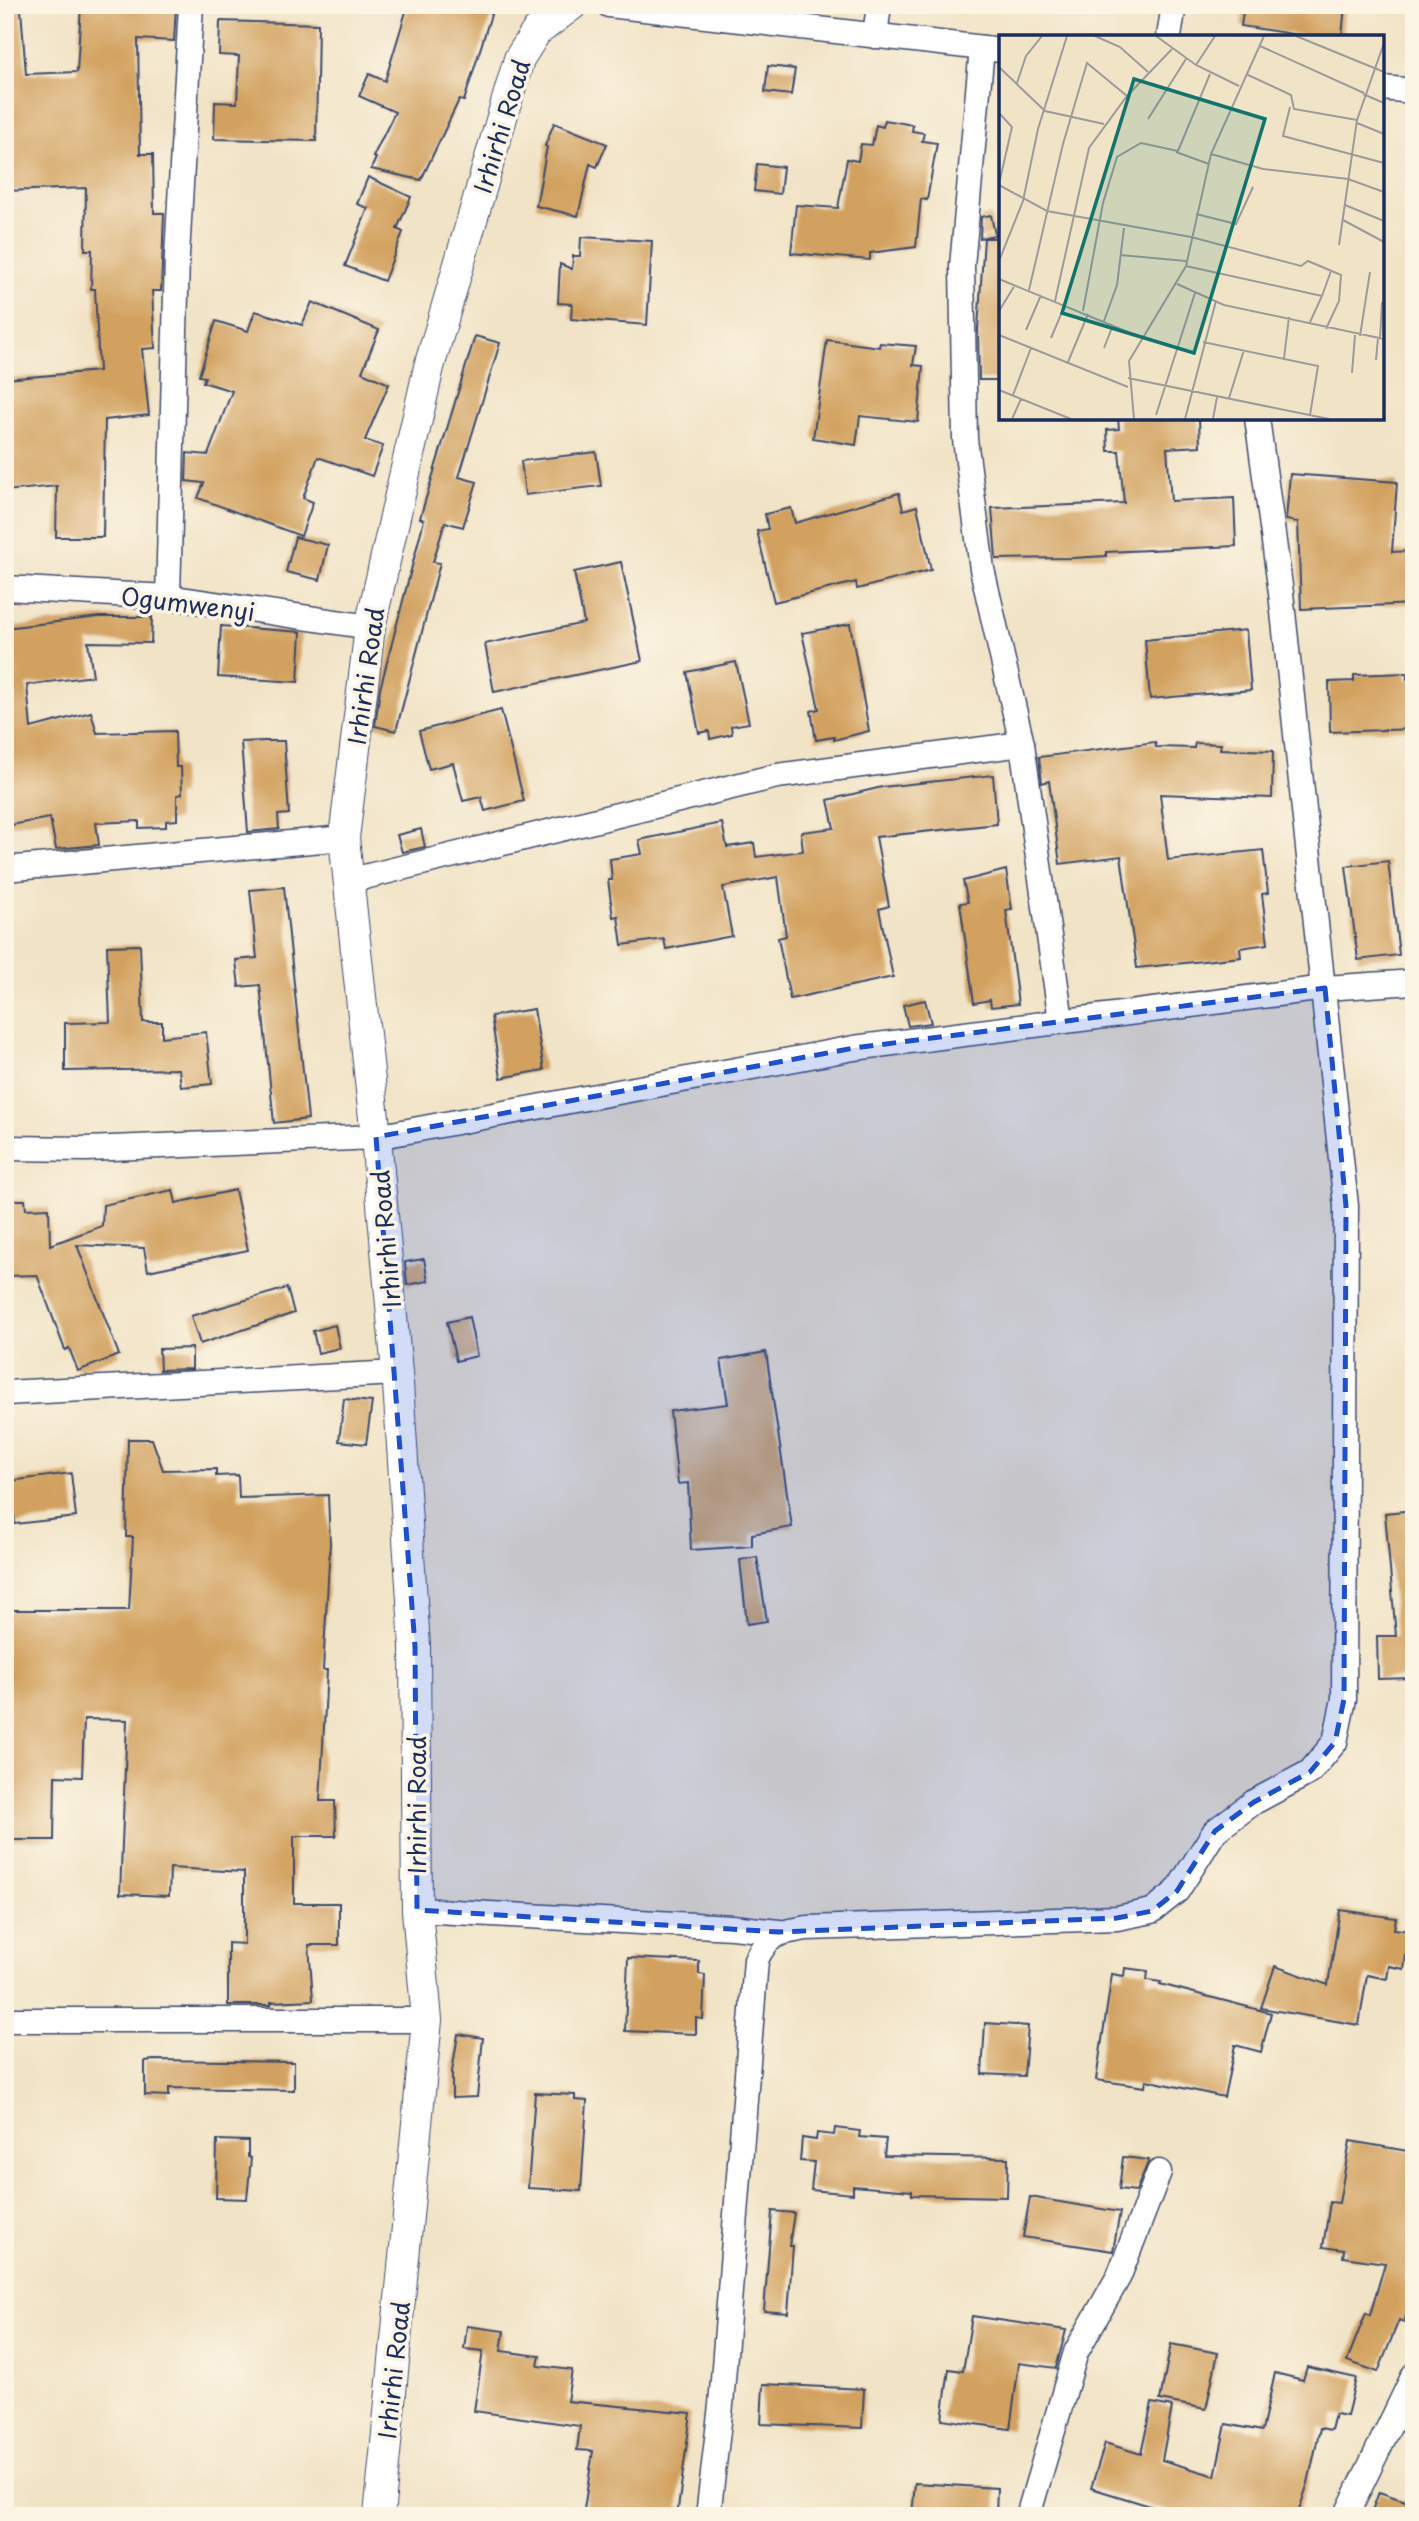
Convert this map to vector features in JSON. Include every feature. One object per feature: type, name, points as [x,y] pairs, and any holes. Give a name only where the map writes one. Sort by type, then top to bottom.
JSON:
[{"type":"street","points":[[168,597],[177,256],[191,5]]},
{"type":"street","name":"Irhirhi Road","points":[[379,2516],[427,2020],[416,1910],[415,1646],[397,1373],[376,1137],[344,838],[370,627],[429,367],[519,58],[536,32],[572,5]]},
{"type":"street","points":[[609,5],[991,49],[962,266],[965,439],[982,569],[1022,744],[1061,1021]]},
{"type":"street","points":[[875,36],[878,5]]},
{"type":"street","points":[[1169,35],[1174,5]]},
{"type":"street","points":[[1384,89],[1413,84]]},
{"type":"street","points":[[416,1910],[705,1925],[779,1933],[807,1928],[1117,1918],[1152,1911],[1177,1891],[1215,1831],[1254,1802],[1310,1772],[1335,1742],[1344,1699],[1346,1206],[1325,988],[1281,593],[1256,420]]},
{"type":"street","name":"Ogumwenyi","points":[[5,588],[168,597],[370,627]]},
{"type":"street","points":[[348,881],[777,776],[1022,744]]},
{"type":"street","points":[[5,869],[344,838]]},
{"type":"street","points":[[5,1148],[88,1149],[376,1137],[854,1048],[1325,988],[1414,982]]},
{"type":"street","points":[[5,1393],[397,1373]]},
{"type":"street","points":[[708,2516],[721,2405],[756,1961],[764,1942],[779,1933]]},
{"type":"street","points":[[5,2020],[427,2020]]},
{"type":"street","points":[[1028,2516],[1076,2352],[1119,2276],[1159,2172]]},
{"type":"street","points":[[1346,2516],[1414,2375]]},
{"type":"highlighted area","points":[[1325,988],[1346,1206],[1344,1699],[1335,1742],[1310,1772],[1254,1802],[1215,1831],[1177,1891],[1152,1911],[1117,1918],[779,1932],[417,1910],[415,1646],[376,1137],[854,1048]]},
{"type":"building","points":[[81,5],[176,5],[174,41],[138,39],[140,154],[153,154],[154,213],[164,213],[161,291],[152,291],[155,348],[142,349],[149,415],[105,420],[103,537],[56,537],[57,486],[5,491],[5,379],[99,371],[95,289],[91,289],[92,250],[85,250],[86,188],[5,191],[5,10],[21,9],[26,74],[77,72]]},
{"type":"building","points":[[408,5],[494,5],[464,101],[459,100],[421,180],[371,169],[376,158],[373,157],[395,112],[359,96],[369,74],[385,81]]},
{"type":"building","points":[[1244,5],[1345,5],[1342,35],[1299,35],[1241,26]]},
{"type":"building","points":[[220,21],[318,24],[316,141],[214,139],[215,102],[237,103],[239,56],[219,55]]},
{"type":"building","points":[[768,66],[795,69],[791,95],[765,92]]},
{"type":"building","points":[[885,120],[913,125],[912,131],[924,133],[922,141],[937,143],[927,200],[921,199],[916,247],[870,253],[870,260],[791,253],[796,205],[838,208],[847,159],[858,161],[861,144],[872,145],[876,125],[883,127]]},
{"type":"building","points":[[554,123],[607,144],[597,167],[590,164],[578,216],[536,206],[547,147],[545,146]]},
{"type":"building","points":[[757,164],[783,167],[780,194],[754,191]]},
{"type":"building","points":[[368,177],[411,197],[397,229],[403,232],[384,281],[345,266],[368,208],[357,204]]},
{"type":"building","points":[[991,215],[995,235],[980,238],[981,217]]},
{"type":"building","points":[[581,237],[652,241],[647,325],[571,319],[572,304],[558,303],[560,264],[572,269],[573,256],[580,256]]},
{"type":"building","points":[[984,238],[999,238],[999,380],[979,380],[978,329]]},
{"type":"building","points":[[312,302],[379,330],[362,372],[389,384],[365,440],[383,446],[372,476],[318,457],[303,498],[313,502],[301,536],[198,498],[204,483],[186,481],[187,453],[208,455],[232,391],[203,382],[205,377],[199,376],[216,321],[248,331],[255,311],[302,325]]},
{"type":"building","points":[[475,336],[500,343],[459,477],[477,482],[463,527],[445,522],[433,562],[440,563],[396,731],[375,726],[380,689],[424,520],[420,518]]},
{"type":"building","points":[[827,340],[879,347],[880,343],[916,346],[913,365],[923,366],[918,422],[860,416],[856,445],[813,438]]},
{"type":"building","points":[[1118,420],[1199,420],[1200,446],[1167,448],[1171,501],[1234,498],[1236,546],[1106,552],[1106,556],[1073,558],[996,559],[992,508],[1124,503],[1119,451],[1108,451],[1107,430],[1119,429]]},
{"type":"building","points":[[596,452],[601,486],[525,495],[521,461]]},
{"type":"building","points":[[1290,474],[1397,482],[1392,552],[1414,551],[1414,604],[1301,609],[1298,522],[1286,520]]},
{"type":"building","points":[[899,493],[903,510],[917,506],[931,570],[857,589],[856,582],[774,602],[757,531],[768,529],[765,514],[791,508],[795,523]]},
{"type":"building","points":[[295,537],[328,545],[320,580],[286,572]]},
{"type":"building","points":[[621,562],[642,661],[494,692],[485,644],[584,623],[574,572]]},
{"type":"building","points":[[99,617],[152,617],[151,643],[88,642],[93,676],[27,685],[31,728],[91,712],[97,733],[175,731],[176,767],[181,767],[182,794],[177,795],[177,820],[166,821],[166,827],[139,828],[139,821],[96,823],[99,845],[56,849],[50,818],[5,826],[5,628]]},
{"type":"building","points":[[850,624],[869,731],[834,740],[834,737],[816,740],[811,711],[819,709],[802,633]]},
{"type":"building","points":[[221,626],[301,632],[298,682],[218,677]]},
{"type":"building","points":[[1246,630],[1251,690],[1150,699],[1145,640]]},
{"type":"building","points":[[736,662],[749,723],[731,726],[732,734],[710,739],[709,731],[699,733],[687,672]]},
{"type":"building","points":[[1407,673],[1407,679],[1414,679],[1414,729],[1330,732],[1329,682],[1354,681],[1354,675]]},
{"type":"building","points":[[501,710],[524,801],[485,811],[481,797],[463,801],[453,763],[429,769],[419,731]]},
{"type":"building","points":[[284,741],[289,814],[278,815],[279,829],[248,832],[241,742]]},
{"type":"building","points":[[1155,742],[1156,747],[1194,748],[1195,743],[1221,744],[1220,749],[1273,751],[1272,798],[1160,794],[1168,860],[1263,850],[1268,893],[1262,894],[1268,944],[1240,948],[1241,957],[1137,968],[1121,856],[1060,864],[1049,781],[1042,783],[1039,757]]},
{"type":"building","points":[[993,775],[997,824],[876,837],[889,906],[879,909],[893,977],[790,999],[778,938],[786,936],[778,877],[723,887],[732,936],[666,949],[664,939],[622,945],[618,916],[613,917],[608,880],[612,880],[610,859],[642,854],[639,840],[722,823],[727,847],[754,843],[756,857],[803,851],[801,832],[834,828],[828,800],[882,787]]},
{"type":"building","points":[[421,829],[425,847],[402,852],[397,835]]},
{"type":"building","points":[[1388,861],[1399,955],[1358,960],[1346,866]]},
{"type":"building","points":[[1006,870],[1012,909],[1006,910],[1018,1004],[991,1007],[990,1000],[974,1003],[960,903],[968,902],[963,881]]},
{"type":"building","points":[[284,887],[308,1119],[274,1123],[260,985],[239,987],[236,960],[257,958],[250,890]]},
{"type":"building","points":[[140,945],[143,1022],[162,1022],[162,1037],[206,1032],[212,1084],[181,1087],[179,1069],[65,1071],[65,1023],[110,1022],[107,946]]},
{"type":"building","points":[[925,1000],[931,1023],[908,1026],[903,1005]]},
{"type":"building","points":[[534,1009],[544,1070],[501,1078],[491,1016]]},
{"type":"building","points":[[173,1190],[176,1203],[235,1190],[248,1250],[148,1271],[144,1248],[77,1245],[119,1355],[78,1371],[69,1348],[65,1350],[37,1275],[5,1276],[5,1200],[25,1200],[26,1209],[49,1208],[50,1245],[102,1226],[103,1205]]},
{"type":"building","points":[[424,1259],[428,1281],[407,1285],[405,1262]]},
{"type":"building","points":[[287,1288],[294,1313],[200,1344],[191,1316]]},
{"type":"building","points":[[469,1317],[477,1356],[456,1361],[447,1322]]},
{"type":"building","points":[[335,1325],[340,1348],[318,1353],[313,1331]]},
{"type":"building","points":[[192,1348],[192,1369],[160,1370],[159,1349]]},
{"type":"building","points":[[766,1352],[792,1527],[752,1534],[752,1546],[691,1550],[688,1483],[678,1484],[670,1411],[728,1404],[721,1360]]},
{"type":"building","points":[[344,1399],[372,1402],[366,1444],[339,1441]]},
{"type":"building","points":[[128,1439],[152,1439],[163,1470],[216,1469],[216,1476],[238,1475],[239,1498],[328,1495],[330,1544],[323,1670],[327,1670],[320,1801],[335,1801],[336,1836],[294,1836],[294,1903],[339,1903],[339,1945],[309,1945],[313,2000],[271,2002],[271,2005],[228,2005],[228,1943],[244,1944],[244,1872],[170,1868],[169,1896],[120,1894],[127,1720],[84,1719],[82,1777],[55,1776],[54,1840],[5,1840],[5,1610],[129,1610],[133,1537],[126,1537]]},
{"type":"building","points":[[71,1473],[76,1517],[15,1524],[10,1481]]},
{"type":"building","points":[[1414,1510],[1414,1678],[1378,1679],[1377,1636],[1396,1636],[1385,1513]]},
{"type":"building","points":[[757,1557],[767,1621],[747,1624],[740,1560]]},
{"type":"building","points":[[1340,1910],[1396,1918],[1394,1929],[1410,1931],[1404,1969],[1389,1966],[1387,1979],[1367,1975],[1359,2025],[1261,2008],[1275,1966],[1328,1985]]},
{"type":"building","points":[[628,1958],[699,1961],[699,1974],[705,1975],[703,2019],[696,2018],[696,2034],[625,2031]]},
{"type":"building","points":[[1125,1968],[1148,1971],[1147,1980],[1271,2013],[1261,2052],[1235,2045],[1224,2097],[1146,2080],[1145,2087],[1096,2080],[1112,1974],[1124,1976]]},
{"type":"building","points":[[985,2023],[1028,2026],[1024,2076],[982,2074]]},
{"type":"building","points":[[458,2034],[483,2038],[477,2097],[452,2098],[452,2072]]},
{"type":"building","points":[[145,2061],[294,2062],[294,2090],[169,2088],[169,2096],[145,2095]]},
{"type":"building","points":[[535,2093],[575,2095],[575,2100],[587,2101],[581,2191],[528,2188]]},
{"type":"building","points":[[835,2128],[860,2131],[859,2137],[886,2139],[884,2156],[1008,2158],[1007,2197],[912,2195],[912,2191],[853,2186],[853,2194],[811,2190],[814,2162],[800,2161],[802,2138],[816,2140],[817,2133],[834,2135]]},
{"type":"building","points":[[217,2140],[248,2141],[248,2157],[251,2158],[247,2199],[216,2198]]},
{"type":"building","points":[[1350,2141],[1414,2152],[1414,2291],[1404,2322],[1399,2320],[1378,2372],[1347,2361],[1366,2313],[1370,2315],[1385,2263],[1343,2257],[1344,2250],[1323,2247],[1330,2202],[1339,2203]]},
{"type":"building","points":[[1123,2157],[1149,2160],[1136,2191],[1119,2189]]},
{"type":"building","points":[[1030,2197],[1120,2212],[1113,2251],[1023,2237]]},
{"type":"building","points":[[772,2211],[794,2213],[789,2246],[793,2246],[788,2313],[764,2311]]},
{"type":"building","points":[[972,2316],[1066,2330],[1056,2368],[1019,2363],[1010,2429],[942,2419],[949,2369],[963,2371]]},
{"type":"building","points":[[467,2326],[504,2331],[501,2351],[540,2356],[538,2366],[572,2370],[567,2401],[691,2413],[677,2516],[583,2516],[593,2451],[577,2450],[580,2426],[474,2411],[483,2351],[464,2349]]},
{"type":"building","points":[[1171,2344],[1218,2353],[1206,2409],[1160,2400]]},
{"type":"building","points":[[1307,2367],[1356,2378],[1347,2416],[1335,2414],[1331,2430],[1320,2428],[1308,2483],[1297,2516],[1183,2516],[1091,2488],[1105,2443],[1141,2454],[1152,2403],[1172,2407],[1162,2460],[1215,2476],[1226,2424],[1262,2431],[1275,2373],[1303,2380]]},
{"type":"building","points":[[763,2384],[864,2389],[862,2428],[761,2424]]},
{"type":"building","points":[[915,2483],[997,2488],[996,2516],[912,2516]]},
{"type":"building","points":[[1379,2492],[1414,2504],[1414,2516],[1370,2516]]}]
